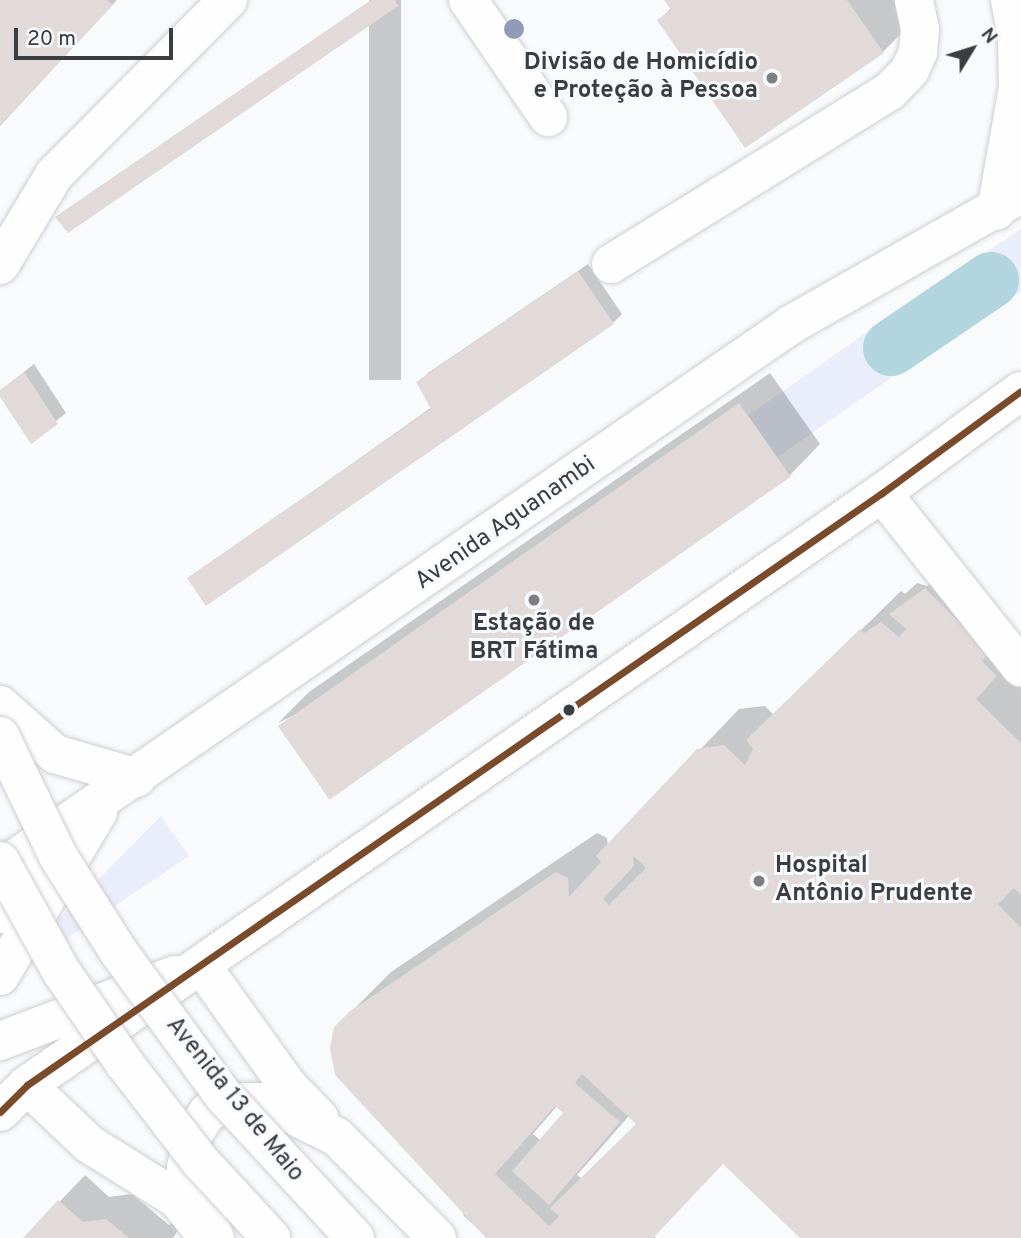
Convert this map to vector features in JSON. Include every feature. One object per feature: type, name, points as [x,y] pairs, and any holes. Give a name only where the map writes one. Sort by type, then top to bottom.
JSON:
[{"type":"main road","points":[[0,265],[54,175],[228,0]]},
{"type":"main road","points":[[468,0],[548,117]]},
{"type":"main road","points":[[611,264],[890,91],[910,70],[918,52],[920,29],[914,0]]},
{"type":"main road","points":[[1009,202],[1018,88],[1017,36],[1010,0]]},
{"type":"main road","name":"Avenida Aguanambi","points":[[0,869],[137,778],[792,324],[1009,202]]},
{"type":"main road","points":[[0,1112],[27,1085],[882,493],[1021,391]]},
{"type":"main road","points":[[882,493],[1021,667]]},
{"type":"main road","points":[[0,767],[6,722],[55,754],[137,778]]},
{"type":"main road","name":"Avenida 13 de Maio","points":[[6,722],[58,856],[118,951],[223,1095],[355,1238]]},
{"type":"main road","points":[[0,914],[98,813],[137,778]]},
{"type":"main road","points":[[0,976],[98,813]]},
{"type":"main road","points":[[0,861],[61,971],[125,1064],[200,1161],[271,1238]]},
{"type":"main road","points":[[0,1041],[201,965]]},
{"type":"main road","points":[[201,965],[288,1086],[437,1238]]},
{"type":"main road","points":[[27,1085],[89,1144],[177,1199],[209,1238]]},
{"type":"main road","points":[[215,1238],[186,1168],[193,1135],[208,1112],[229,1102],[266,1102],[337,1137]]},
{"type":"shaded area","points":[[1021,229],[1021,291],[1005,302],[976,259]]},
{"type":"shaded area","points":[[876,326],[905,368],[777,457],[748,415]]},
{"type":"shaded area","points":[[161,816],[189,856],[0,983],[0,979]]},
{"type":"building","points":[[0,0],[107,0],[113,5],[0,125]]},
{"type":"building","points":[[371,0],[395,0],[398,6],[68,233],[55,217]]},
{"type":"building","name":"Divisão de Homicídio e Proteção à Pessoa","points":[[664,0],[847,0],[884,53],[745,148],[657,20],[671,10]]},
{"type":"building","points":[[578,271],[614,324],[206,606],[187,578],[431,409],[416,382]]},
{"type":"building","points":[[24,372],[58,424],[31,444],[0,397],[0,390]]},
{"type":"building","name":"Estação de BRT Fátima","points":[[739,403],[791,477],[329,800],[278,726]]},
{"type":"building","name":"Hospital Antônio Prudente","points":[[925,588],[990,653],[982,661],[997,676],[976,699],[1021,743],[1021,895],[1014,888],[998,904],[1021,928],[1021,1238],[800,1238],[723,1164],[653,1238],[486,1238],[335,1075],[330,1048],[334,1027],[349,1012],[556,872],[568,878],[569,897],[601,862],[596,856],[697,749],[724,745],[745,765],[753,749],[746,740],[860,629],[864,633],[881,622],[899,637],[906,629],[889,614]],"holes":[[[633,855],[646,868],[609,905],[603,899],[634,866]],[[582,1074],[636,1124],[550,1208],[559,1216],[549,1226],[495,1174],[555,1106],[563,1113],[512,1171],[549,1205],[620,1122],[575,1083]]]},
{"type":"building","points":[[58,1200],[83,1222],[106,1219],[129,1238],[23,1238]]},
{"type":"waterway","points":[[891,348],[991,280]]},
{"type":"transit line","points":[[0,1112],[27,1085],[882,493],[1021,391]]},
{"type":"place","name":"Divisão de Homicídio e Proteção à Pessoa","points":[[772,78]]},
{"type":"place","name":"Estação de BRT Fátima","points":[[534,600]]},
{"type":"place","name":"Hospital Antônio Prudente","points":[[759,881]]}]
